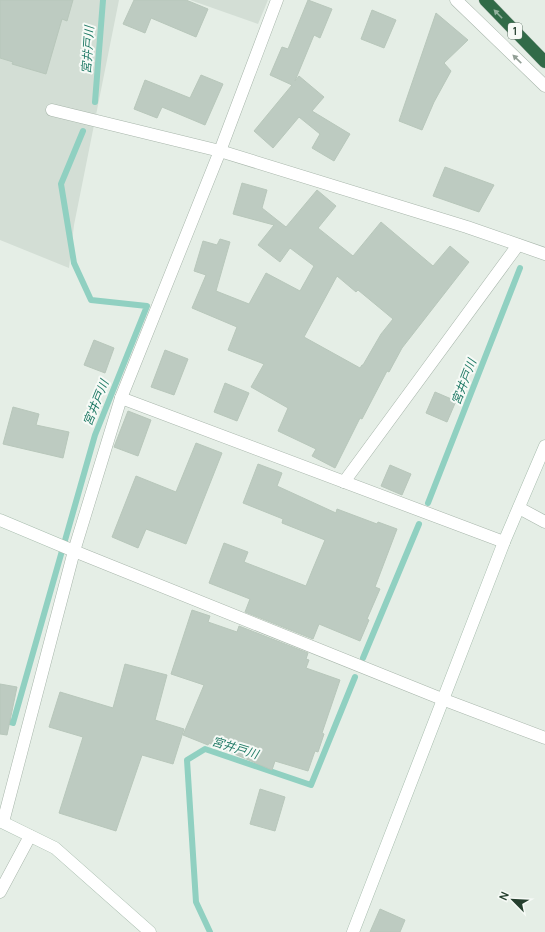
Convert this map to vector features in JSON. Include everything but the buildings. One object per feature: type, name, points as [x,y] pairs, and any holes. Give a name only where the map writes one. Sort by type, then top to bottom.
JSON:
[{"type":"highway","name":"1","points":[[485,0],[545,62]]},
{"type":"street","points":[[147,931],[55,848],[1,822],[68,548],[121,398],[220,151],[277,0]]},
{"type":"street","points":[[456,0],[545,86]]},
{"type":"street","points":[[52,110],[220,151],[467,227],[545,254]]},
{"type":"street","points":[[344,482],[518,245]]},
{"type":"street","points":[[121,398],[504,542]]},
{"type":"street","points":[[353,932],[504,542],[545,446]]},
{"type":"street","points":[[519,508],[545,522]]},
{"type":"street","points":[[0,520],[442,699],[545,738]]},
{"type":"street","points":[[0,892],[30,836]]},
{"type":"shaded area","points":[[0,0],[119,0],[74,225],[69,268],[0,240]]},
{"type":"shaded area","points":[[190,0],[268,0],[258,24]]},
{"type":"waterway","name":"宮井戸川","points":[[95,102],[103,0]]},
{"type":"waterway","name":"宮井戸川","points":[[0,719],[13,723],[95,435],[147,306],[91,300],[74,263],[61,184],[83,131]]},
{"type":"waterway","name":"宮井戸川","points":[[428,503],[520,268]]},
{"type":"waterway","name":"宮井戸川","points":[[363,658],[419,524]]},
{"type":"waterway","name":"宮井戸川","points":[[210,932],[196,902],[187,760],[205,749],[311,785],[355,677]]}]
